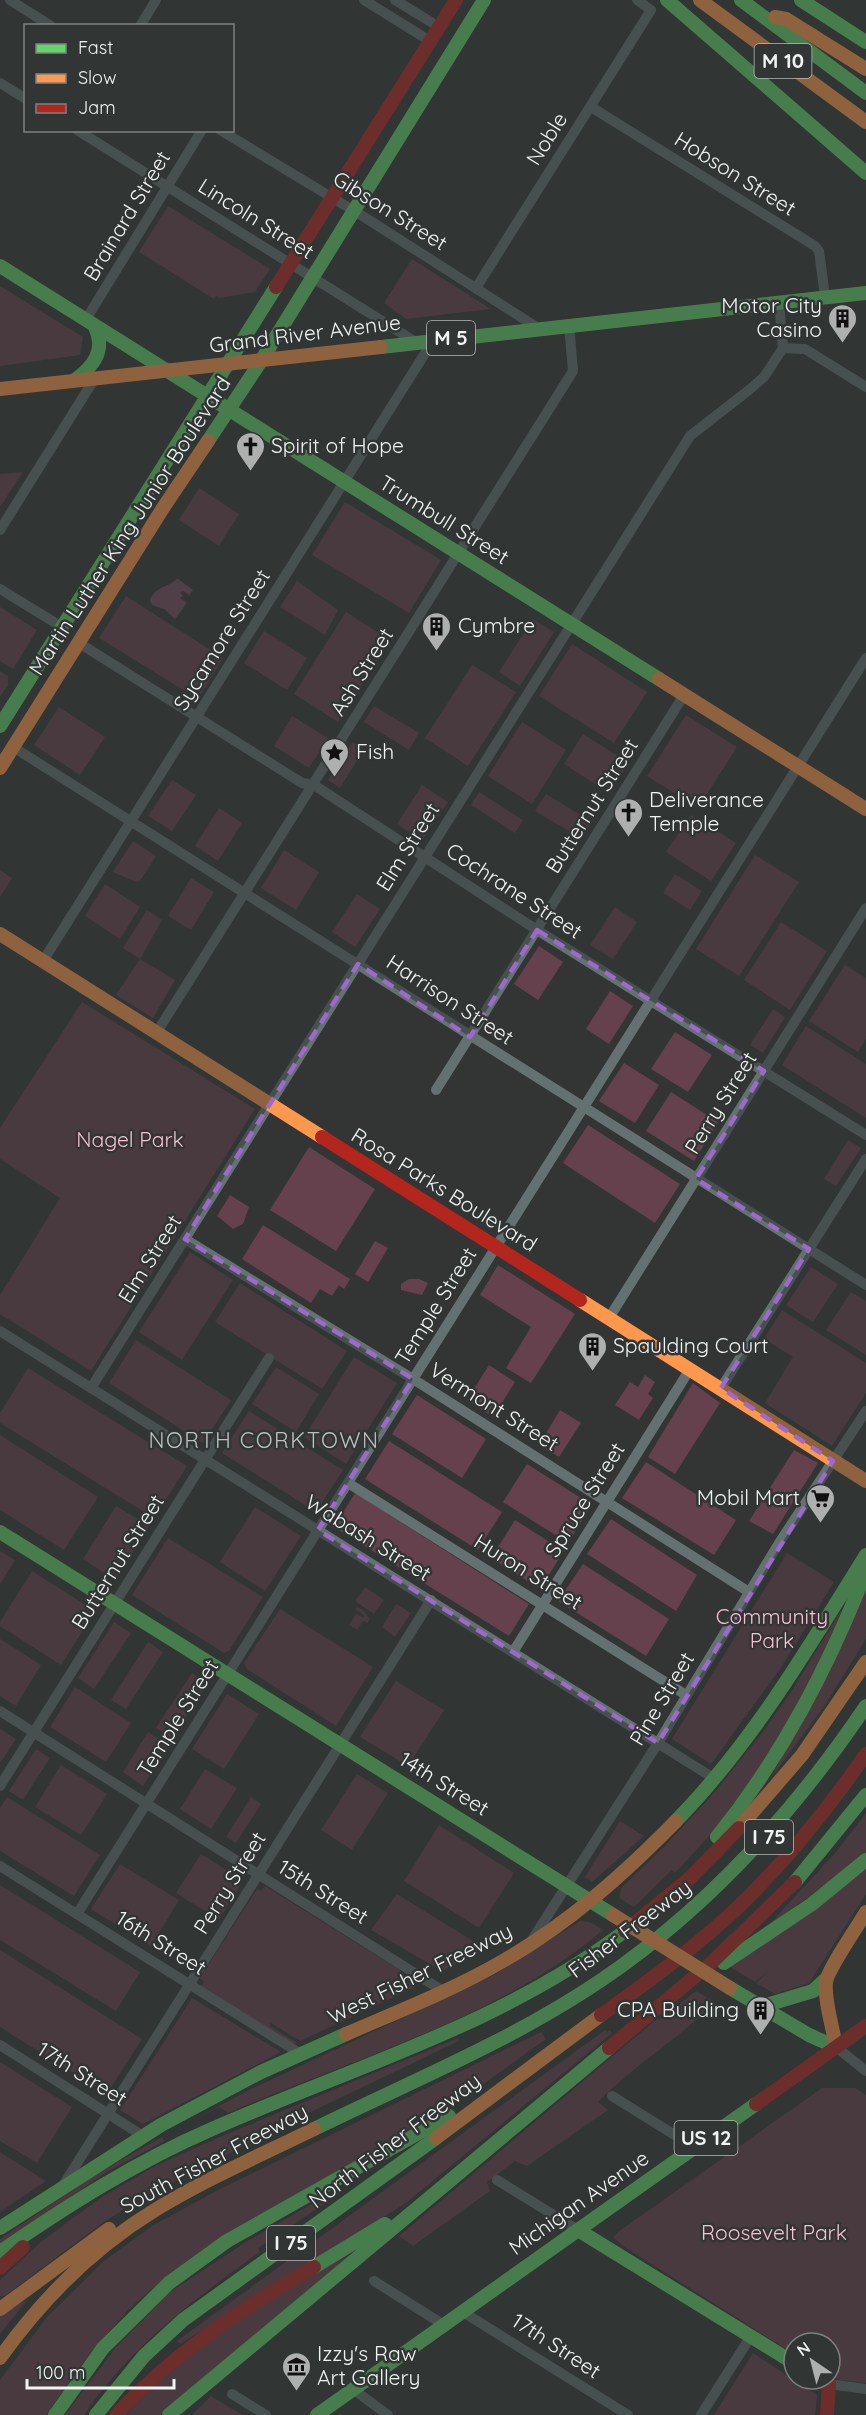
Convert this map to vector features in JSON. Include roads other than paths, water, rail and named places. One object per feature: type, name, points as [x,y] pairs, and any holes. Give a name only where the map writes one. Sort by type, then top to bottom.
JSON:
[{"type":"main road","name":"Martin Luther King Junior Boulevard","points":[[0,726],[456,0]]},
{"type":"main road","name":"Martin Luther King Junior Boulevard","points":[[0,768],[163,508],[261,361],[411,122],[484,0]]},
{"type":"main road","points":[[667,0],[866,173]]},
{"type":"main road","name":"M 10","points":[[700,0],[866,122]]},
{"type":"main road","name":"M 10","points":[[741,0],[866,93]]},
{"type":"main road","points":[[801,0],[866,42]]},
{"type":"main road","points":[[760,14],[786,19],[866,69]]},
{"type":"main road","points":[[388,108],[411,122]]},
{"type":"main road","name":"Trumbull Street","points":[[0,266],[866,809]]},
{"type":"main road","name":"Grand River Avenue","points":[[0,389],[261,361],[414,341],[866,293]]},
{"type":"main road","points":[[74,380],[90,368],[99,352],[100,336],[90,324]]},
{"type":"main road","points":[[142,500],[143,513],[146,516],[151,517],[163,508]]},
{"type":"main road","points":[[117,540],[134,531],[139,534],[140,546]]},
{"type":"main road","points":[[37,668],[38,673],[49,679],[59,673]]},
{"type":"main road","points":[[17,699],[27,696],[35,701],[34,714]]},
{"type":"main road","name":"Rosa Parks Boulevard","points":[[0,934],[866,1480]]},
{"type":"main road","name":"14th Street","points":[[0,1532],[567,1884],[730,1988],[764,2006],[809,2035],[836,2048]]},
{"type":"main road","name":"West Fisher Freeway","points":[[0,2228],[143,2136],[301,2054],[443,1991],[528,1946],[590,1900],[658,1840],[715,1779],[760,1721],[866,1556]]},
{"type":"main road","points":[[649,1913],[738,1813],[765,1774],[812,1698],[866,1571]]},
{"type":"main road","points":[[0,2252],[82,2196],[163,2151],[209,2130],[463,2027],[585,1960],[649,1913],[721,1850],[758,1810],[827,1723],[866,1662]]},
{"type":"main road","name":"Fisher Freeway","points":[[355,2108],[550,2011],[625,1964],[672,1928],[726,1882],[786,1818],[833,1757],[866,1706]]},
{"type":"main road","name":"I 75","points":[[502,2087],[663,1969],[732,1912],[794,1848],[866,1754]]},
{"type":"main road","points":[[169,2415],[384,2236],[432,2193],[710,1964],[800,1877],[866,1795]]},
{"type":"main road","points":[[710,1964],[724,1963],[771,1933],[812,1904],[866,1860]]},
{"type":"main road","points":[[764,2006],[813,1991],[826,1979],[866,1912]]},
{"type":"main road","points":[[826,1979],[825,1994],[832,2019],[836,2048]]},
{"type":"main road","name":"Michigan Avenue","points":[[316,2415],[866,2026]]},
{"type":"main road","points":[[55,2415],[103,2348],[133,2316],[177,2277],[227,2241],[502,2087]]},
{"type":"main road","name":"North Fisher Freeway","points":[[96,2415],[144,2356],[183,2320],[445,2132],[502,2087]]},
{"type":"main road","points":[[0,2309],[95,2239],[154,2201],[303,2127],[355,2108]]},
{"type":"main road","name":"South Fisher Freeway","points":[[0,2358],[49,2297],[92,2257],[137,2222],[200,2186],[355,2108]]},
{"type":"main road","points":[[0,2268],[45,2229],[111,2180]]},
{"type":"main road","points":[[116,2415],[170,2363],[207,2334],[432,2193]]},
{"type":"main road","points":[[578,2230],[782,2355]]},
{"type":"main road","points":[[825,2391],[827,2415]]},
{"type":"street","points":[[10,0],[48,24]]},
{"type":"street","points":[[141,24],[156,0]]},
{"type":"street","points":[[364,0],[430,41]]},
{"type":"street","points":[[395,0],[439,27]]},
{"type":"street","name":"Noble","points":[[476,288],[651,10],[637,0]]},
{"type":"street","points":[[0,83],[24,98]]},
{"type":"street","name":"Hobson Street","points":[[591,107],[815,246],[819,251],[825,297]]},
{"type":"street","name":"Lincoln Street","points":[[80,132],[414,341]]},
{"type":"street","name":"Brainard Street","points":[[90,324],[201,132]]},
{"type":"street","name":"Gibson Street","points":[[223,132],[538,328]]},
{"type":"street","points":[[779,302],[783,348],[805,349],[866,387]]},
{"type":"street","name":"Ash Street","points":[[158,1032],[573,371],[569,325]]},
{"type":"street","name":"Sycamore Street","points":[[43,961],[434,339]]},
{"type":"street","name":"Elm Street","points":[[91,1388],[690,436],[764,377],[783,348]]},
{"type":"street","points":[[0,530],[95,378]]},
{"type":"street","points":[[0,589],[62,627]]},
{"type":"street","name":"Cochrane Street","points":[[79,643],[302,783],[314,785],[537,930],[866,1135]]},
{"type":"street","name":"Temple Street","points":[[77,1914],[866,658]]},
{"type":"street","name":"Butternut Street","points":[[436,1090],[684,695]]},
{"type":"street","name":"Harrison Street","points":[[13,747],[866,1285]]},
{"type":"street","name":"Perry Street","points":[[609,1318],[866,908]]},
{"type":"street","points":[[722,1388],[866,1159]]},
{"type":"street","name":"Vermont Street","points":[[185,1239],[413,1379],[749,1592]]},
{"type":"street","name":"Wabash Street","points":[[0,1331],[715,1779]]},
{"type":"street","name":"Butternut Street","points":[[0,1786],[269,1358]]},
{"type":"street","name":"Spruce Street","points":[[513,1652],[690,1369]]},
{"type":"street","name":"Pine Street","points":[[528,1946],[658,1743],[779,1543],[866,1411]]},
{"type":"street","name":"Huron Street","points":[[348,1483],[686,1695]]},
{"type":"street","name":"Perry Street","points":[[62,2187],[431,1600]]},
{"type":"street","name":"15th Street","points":[[0,1711],[443,1991]]},
{"type":"street","name":"16th Street","points":[[0,1866],[301,2054]]},
{"type":"street","name":"17th Street","points":[[0,2045],[143,2136]]},
{"type":"street","name":"14th Street","points":[[836,2048],[866,2071]]},
{"type":"street","points":[[612,2096],[694,2147]]},
{"type":"street","points":[[497,2180],[578,2230]]},
{"type":"street","points":[[374,2281],[444,2325]]},
{"type":"street","name":"17th Street","points":[[463,2312],[628,2415]]},
{"type":"street","points":[[701,2415],[751,2336]]},
{"type":"street","points":[[842,2385],[866,2389]]},
{"type":"street","points":[[354,2390],[388,2415]]},
{"type":"street","points":[[232,2394],[266,2415]]},
{"type":"place","name":"Motor City Casino","points":[[843,344]]},
{"type":"place","name":"Spirit of Hope","points":[[250,472]]},
{"type":"place","name":"Cymbre","points":[[437,652]]},
{"type":"place","name":"Fish","points":[[335,778]]},
{"type":"place","name":"Deliverance Temple","points":[[628,838]]},
{"type":"place","name":"Spaulding Court","points":[[592,1372]]},
{"type":"place","name":"Mobil Mart","points":[[821,1524]]},
{"type":"place","name":"CPA Building","points":[[760,2036]]},
{"type":"place","name":"Izzy's Raw Art Gallery","points":[[296,2392]]},
{"type":"district","name":"NORTH CORKTOWN","points":[[264,1440]]},
{"type":"park label","name":"Nagel Park","points":[[130,1140]]},
{"type":"park label","name":"Community Park","points":[[772,1629]]},
{"type":"park label","name":"Roosevelt Park","points":[[774,2233]]}]
